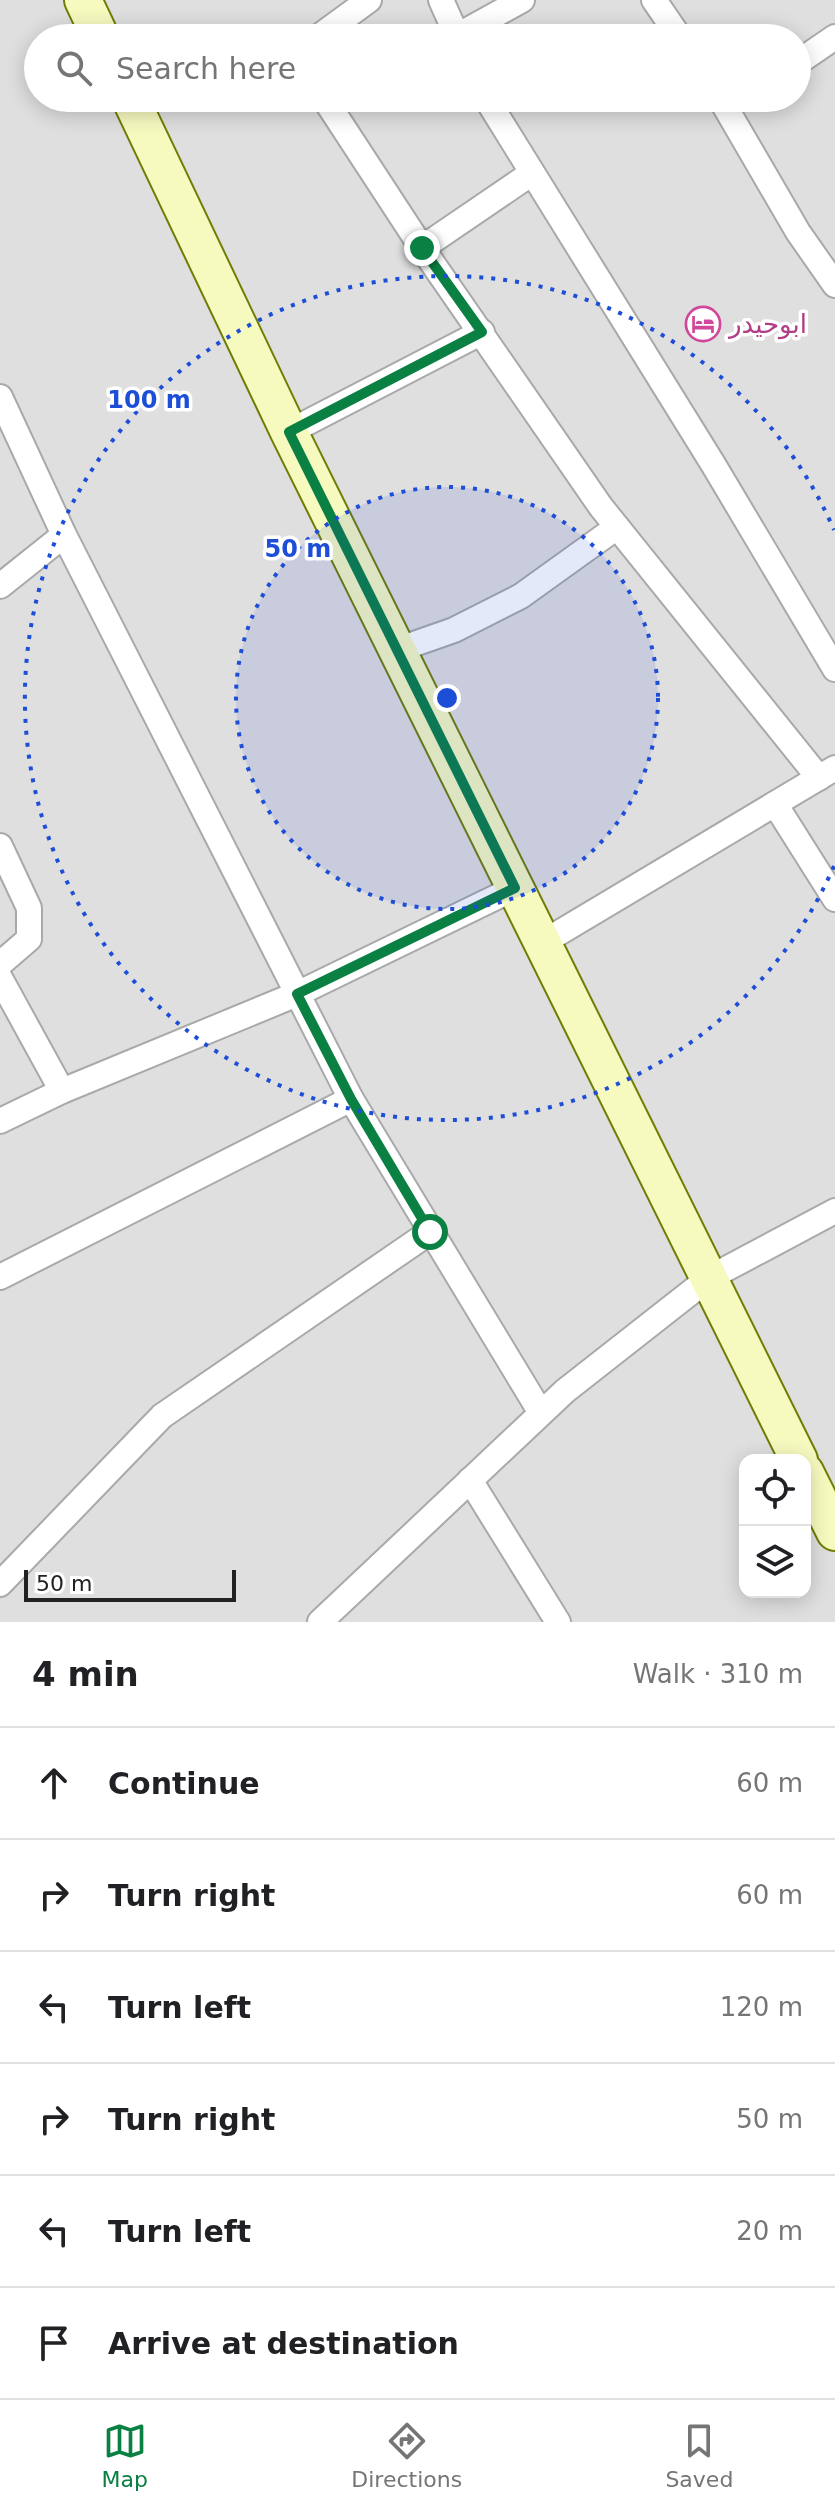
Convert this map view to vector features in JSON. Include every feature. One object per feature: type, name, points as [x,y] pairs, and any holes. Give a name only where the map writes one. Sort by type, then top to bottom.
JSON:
[{"type":"street","points":[[83,0],[94,24]]},
{"type":"street","points":[[336,24],[369,0]]},
{"type":"street","points":[[441,0],[452,24]]},
{"type":"street","points":[[480,24],[522,0]]},
{"type":"street","points":[[654,0],[670,24]]},
{"type":"street","points":[[811,53],[835,37]]},
{"type":"street","points":[[137,112],[289,432],[796,1454]]},
{"type":"street","points":[[333,112],[422,248],[617,527],[827,773],[542,943]]},
{"type":"street","points":[[495,112],[713,464],[835,669]]},
{"type":"street","points":[[736,112],[798,232],[835,285]]},
{"type":"street","points":[[422,248],[532,173]]},
{"type":"street","points":[[289,432],[482,332]]},
{"type":"street","points":[[0,397],[64,535],[351,1099],[541,1413]]},
{"type":"street","points":[[397,650],[454,630],[521,596],[617,527]]},
{"type":"street","points":[[0,586],[64,535]]},
{"type":"street","points":[[775,804],[835,899]]},
{"type":"street","points":[[0,846],[29,908],[29,939],[0,964]]},
{"type":"street","points":[[0,1121],[62,1091],[297,994],[515,888]]},
{"type":"street","points":[[0,978],[62,1091]]},
{"type":"street","points":[[0,1277],[351,1099]]},
{"type":"street","points":[[320,1622],[565,1391],[709,1278],[835,1211]]},
{"type":"street","points":[[0,1584],[162,1416],[430,1232]]},
{"type":"street","points":[[470,1480],[558,1622]]},
{"type":"street","points":[[811,1484],[835,1532]]},
{"type":"shaded area","points":[[0,0],[835,0],[835,1622],[0,1622]]},
{"type":"place","name":"ابوحيدر","points":[[703,324]]},
{"type":"route","points":[[422,248],[482,332],[289,432],[515,888],[297,994],[351,1099],[430,1232]]}]
